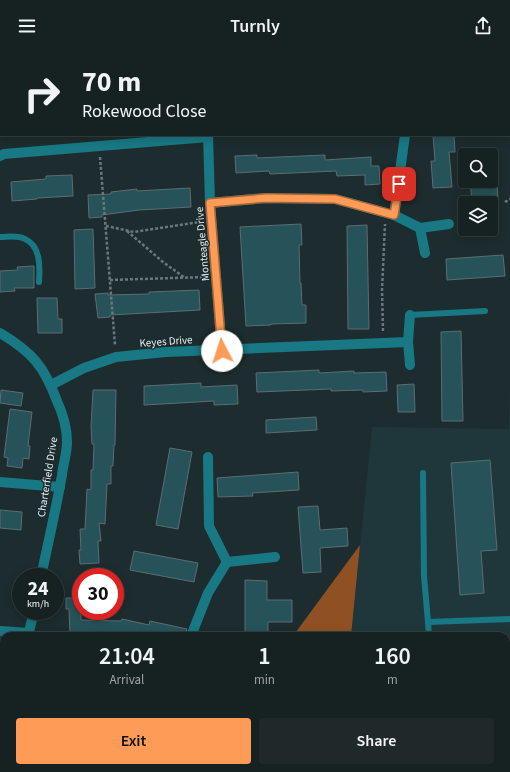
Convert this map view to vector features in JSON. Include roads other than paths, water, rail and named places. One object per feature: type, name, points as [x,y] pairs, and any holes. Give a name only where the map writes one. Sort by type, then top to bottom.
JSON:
[{"type":"street","points":[[0,156],[4,154],[100,146],[120,140],[208,136]]},
{"type":"street","name":"Monteagle Drive","points":[[208,136],[210,203],[222,351]]},
{"type":"street","points":[[390,214],[405,136]]},
{"type":"street","points":[[210,203],[266,198],[335,199],[390,214],[420,228],[449,224]]},
{"type":"street","points":[[420,228],[425,253]]},
{"type":"street","points":[[410,315],[408,342],[410,365]]},
{"type":"street","name":"Charterfield Drive","points":[[0,333],[18,344],[43,369],[64,416],[67,442],[60,487],[43,568]]},
{"type":"street","name":"Keyes Drive","points":[[51,385],[84,368],[116,357],[166,352],[222,351],[408,342]]},
{"type":"street","points":[[208,457],[209,526],[227,562]]},
{"type":"street","points":[[0,482],[60,487]]},
{"type":"street","points":[[227,562],[275,557]]},
{"type":"street","points":[[193,632],[208,593],[227,562]]},
{"type":"street","points":[[29,632],[32,620]]},
{"type":"lane","points":[[0,237],[16,237],[26,239],[32,245],[38,254],[40,270],[39,282]]},
{"type":"lane","points":[[410,315],[485,311]]},
{"type":"lane","points":[[423,473],[424,576],[429,632]]},
{"type":"lane","points":[[428,622],[510,619]]}]
